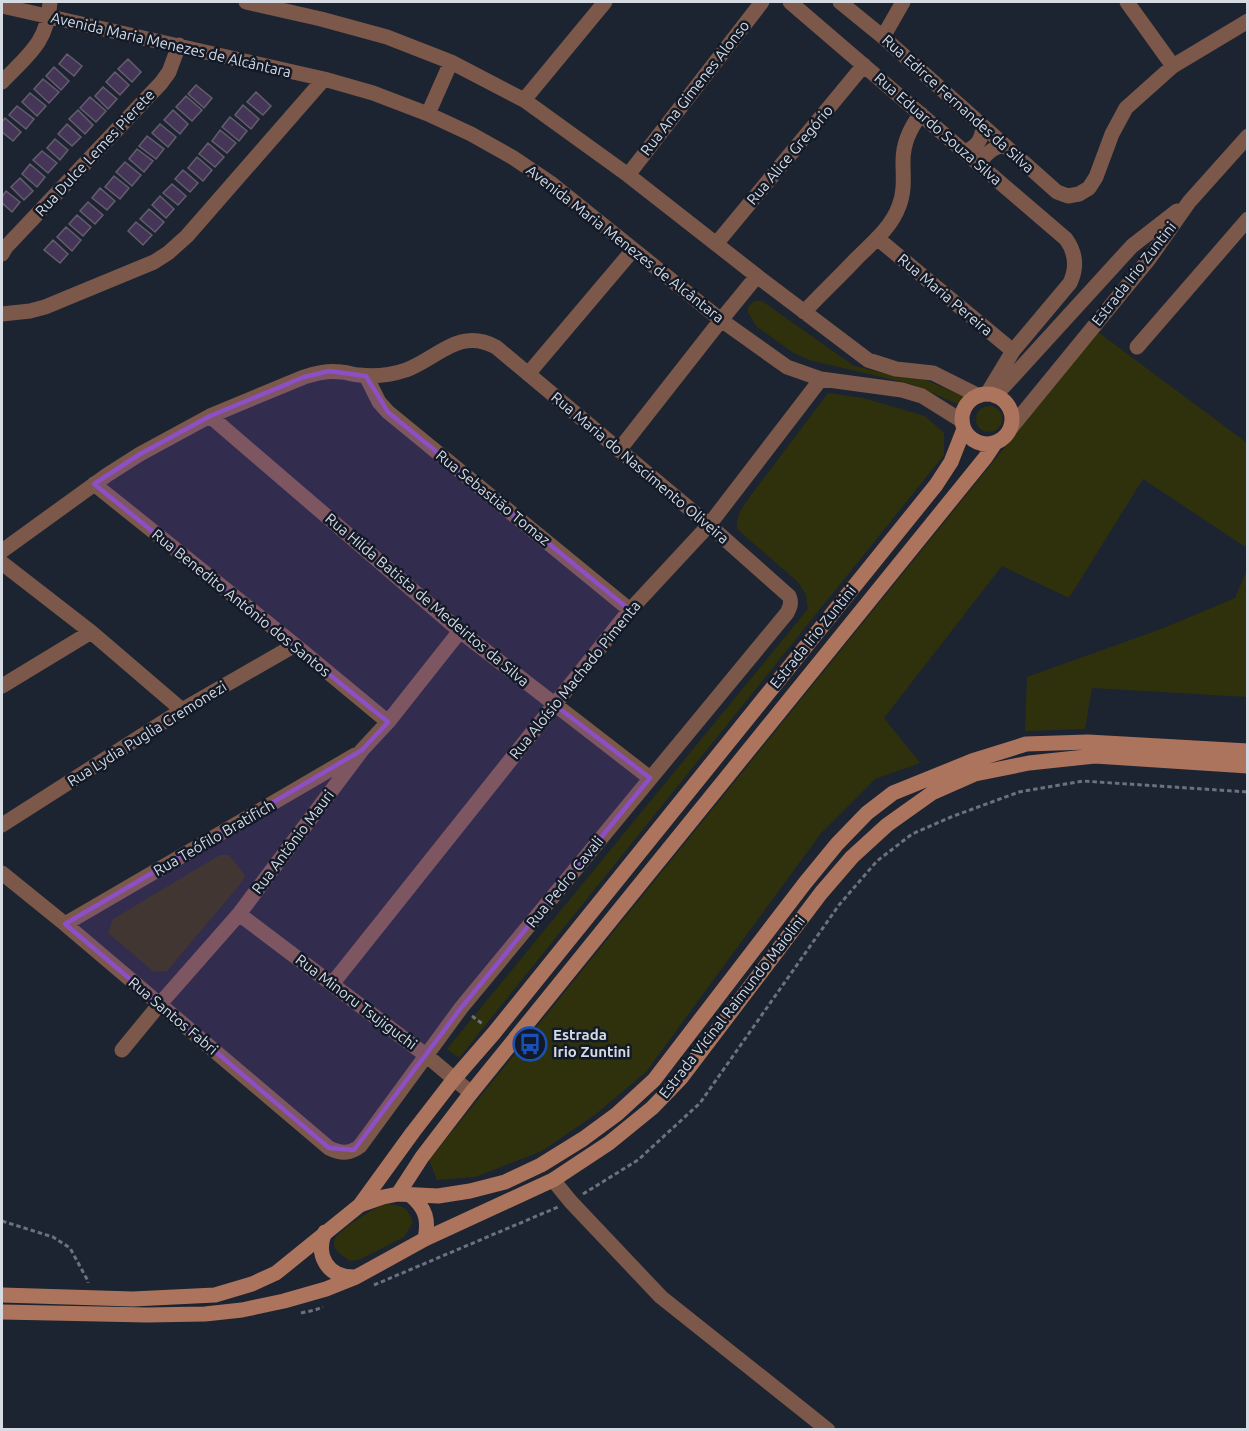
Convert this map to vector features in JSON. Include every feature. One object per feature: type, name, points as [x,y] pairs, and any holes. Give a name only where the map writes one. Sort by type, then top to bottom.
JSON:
[{"type":"main road","points":[[987,395],[1002,399],[1008,405],[1012,421],[1010,429],[1001,440],[987,444],[973,440],[968,435],[963,425],[963,413],[972,400],[987,395]]},
{"type":"main road","name":"Estrada Irio Zuntini","points":[[360,1205],[454,1079],[494,1033],[936,485],[951,462],[963,425]]},
{"type":"main road","name":"Estrada Irio Zuntini","points":[[404,1195],[422,1157],[471,1093],[995,443]]},
{"type":"main road","name":"Estrada Vicinal Raimundo Maiolini","points":[[360,1205],[383,1197],[438,1196],[505,1182],[541,1165],[583,1139],[617,1114],[654,1080],[837,844],[867,813],[893,793],[972,761],[1026,744],[1088,742],[1248,751]]},
{"type":"main road","name":"Estrada Vicinal Raimundo Maiolini","points":[[2,1312],[147,1316],[206,1314],[242,1310],[284,1301],[326,1289],[356,1277],[425,1239],[553,1180],[609,1143],[652,1108],[681,1077],[821,893],[852,857],[887,825],[932,793],[975,774],[1029,763],[1095,756],[1248,766]]},
{"type":"main road","points":[[404,1195],[418,1202],[423,1210],[427,1220],[425,1239]]},
{"type":"main road","points":[[2,1295],[134,1299],[215,1295],[252,1284],[276,1273],[360,1205]]},
{"type":"main road","points":[[326,1232],[321,1250],[329,1268],[337,1274],[356,1277]]},
{"type":"street","points":[[246,2],[387,37],[451,62],[524,100],[628,175],[868,360],[896,369],[933,373],[987,395],[1013,351]]},
{"type":"street","points":[[524,100],[605,2]]},
{"type":"street","name":"Rua Ana Gimenes Alonso","points":[[628,175],[762,2]]},
{"type":"street","name":"Rua Eduardo Souza Silva","points":[[790,2],[1066,239],[1073,251],[1075,264],[1073,277],[1013,351]]},
{"type":"street","name":"Rua Edirce Fernandes da Silva","points":[[840,2],[883,37],[1057,192],[1068,196],[1079,194],[1089,188],[1126,108],[1173,66]]},
{"type":"street","points":[[883,37],[903,2]]},
{"type":"street","points":[[1127,2],[1173,66],[1248,21]]},
{"type":"street","name":"Avenida Maria Menezes de Alcântara","points":[[2,6],[50,9],[179,45],[324,79],[373,93],[428,114],[512,157],[552,184],[721,320],[787,367],[820,379],[902,390],[922,396],[963,425]]},
{"type":"street","points":[[2,82],[35,48],[46,28],[50,9]]},
{"type":"street","name":"Rua Dulce Lemes Pierete","points":[[2,254],[14,238],[161,83],[169,72],[179,45]]},
{"type":"street","points":[[428,114],[451,62]]},
{"type":"street","name":"Rua Alice Gregório","points":[[716,244],[864,66]]},
{"type":"street","points":[[2,314],[30,311],[45,306],[154,262],[168,253],[187,236],[324,79]]},
{"type":"street","points":[[804,312],[890,223],[900,203],[904,181],[904,146],[921,114]]},
{"type":"street","points":[[964,152],[980,140],[983,126]]},
{"type":"street","name":"Estrada Irio Zuntini","points":[[1010,429],[1149,259],[1189,202],[1248,136]]},
{"type":"street","points":[[980,165],[986,154],[1004,145]]},
{"type":"street","name":"Estrada Irio Zuntini","points":[[987,395],[1132,246],[1189,202]]},
{"type":"street","points":[[1137,347],[1248,219]]},
{"type":"street","name":"Rua Maria Pereira","points":[[877,238],[1013,351]]},
{"type":"street","points":[[528,374],[633,250]]},
{"type":"street","points":[[618,450],[758,276]]},
{"type":"street","name":"Rua Maria do Nascimento Oliveira","points":[[366,376],[405,370],[459,342],[484,341],[496,347],[709,525],[789,596],[791,605],[787,613]]},
{"type":"street","points":[[2,551],[94,484],[140,454],[210,416],[316,373],[329,371],[366,376]]},
{"type":"street","name":"Rua Sebastião Tomaz","points":[[366,376],[388,412],[630,610]]},
{"type":"street","name":"Rua Aloísio Machado Pimenta","points":[[332,984],[630,610],[709,525],[820,379]]},
{"type":"street","name":"Rua Hilda Batista de Medeirtos da Silva","points":[[210,416],[460,632],[650,778]]},
{"type":"street","name":"Rua Benedito Antônio dos Santos","points":[[94,484],[388,722]]},
{"type":"street","points":[[2,563],[92,632],[182,710]]},
{"type":"street","name":"Rua Pedro Cavali","points":[[347,1153],[360,1146],[462,1008],[787,613]]},
{"type":"street","points":[[2,686],[92,632]]},
{"type":"street","name":"Rua Antônio Mauri","points":[[122,1050],[239,914],[363,750],[460,632]]},
{"type":"street","name":"Rua Lydia Puglia Cremonezi","points":[[2,825],[182,710],[295,645]]},
{"type":"street","name":"Rua Teófilo Bratifich","points":[[65,924],[363,750]]},
{"type":"street","name":"Rua Santos Fabri","points":[[2,873],[329,1148],[340,1153],[347,1153]]},
{"type":"street","name":"Rua Minoru Tsujiguchi","points":[[239,914],[427,1056],[471,1093]]},
{"type":"street","points":[[553,1180],[661,1297],[828,1430]]},
{"type":"path","points":[[2,1221],[53,1237],[70,1248],[88,1281],[86,1297]]},
{"type":"highlighted area","points":[[329,371],[366,376],[388,412],[630,610],[555,705],[650,778],[461,1008],[354,1150],[329,1148],[65,924],[362,750],[388,722],[94,484],[140,454],[210,416],[304,377]]},
{"type":"shaded area","points":[[754,301],[762,301],[854,366],[926,380],[965,397],[960,405],[911,384],[809,360],[792,352],[756,326],[748,312],[748,307]]},
{"type":"shaded area","points":[[1098,332],[1247,443],[1247,548],[1143,479],[1069,598],[1002,566],[884,718],[920,763],[875,779],[822,832],[646,1072],[596,1114],[542,1151],[475,1177],[437,1180],[429,1160]]},
{"type":"shaded area","points":[[828,393],[863,398],[925,416],[944,433],[944,455],[459,1058],[447,1049],[808,609],[806,595],[798,582],[737,529],[737,521],[746,502]]},
{"type":"shaded area","points":[[989,406],[998,410],[1002,419],[998,428],[989,432],[980,428],[976,419],[980,410]]},
{"type":"shaded area","points":[[1247,570],[1247,697],[1092,688],[1085,729],[1025,731],[1027,677],[1161,629],[1235,598]]},
{"type":"shaded area","points":[[220,855],[229,855],[245,875],[242,882],[167,971],[154,972],[108,933],[113,919]]},
{"type":"shaded area","points":[[384,1204],[399,1206],[408,1212],[413,1222],[404,1237],[359,1260],[350,1261],[340,1254],[334,1243],[340,1233]]},
{"type":"building","points":[[67,54],[82,66],[74,76],[59,64]]},
{"type":"building","points":[[128,59],[141,72],[132,82],[118,69]]},
{"type":"building","points":[[54,67],[69,81],[61,90],[46,76]]},
{"type":"building","points":[[115,72],[129,85],[120,95],[106,82]]},
{"type":"building","points":[[43,79],[59,92],[49,103],[34,89]]},
{"type":"building","points":[[196,85],[212,98],[204,108],[188,94]]},
{"type":"building","points":[[103,87],[117,99],[108,109],[95,96]]},
{"type":"building","points":[[256,92],[271,106],[263,115],[247,102]]},
{"type":"building","points":[[30,93],[46,106],[37,116],[22,102]]},
{"type":"building","points":[[186,96],[202,110],[192,121],[176,107]]},
{"type":"building","points":[[90,97],[106,111],[96,122],[80,108]]},
{"type":"building","points":[[243,105],[259,119],[251,129],[235,115]]},
{"type":"building","points":[[17,106],[34,119],[26,129],[9,115]]},
{"type":"building","points":[[78,110],[93,125],[85,134],[69,119]]},
{"type":"building","points":[[173,110],[188,124],[180,134],[164,120]]},
{"type":"building","points":[[230,117],[247,131],[239,141],[222,127]]},
{"type":"building","points":[[5,118],[21,132],[13,141],[2,132],[2,122]]},
{"type":"building","points":[[67,124],[81,137],[72,146],[58,134]]},
{"type":"building","points":[[160,124],[176,137],[168,147],[152,133]]},
{"type":"building","points":[[220,130],[236,143],[227,153],[212,141]]},
{"type":"building","points":[[147,136],[164,149],[156,159],[139,146]]},
{"type":"building","points":[[55,139],[68,150],[60,160],[47,148]]},
{"type":"building","points":[[208,143],[224,157],[215,167],[199,154]]},
{"type":"building","points":[[137,149],[153,161],[144,172],[129,159]]},
{"type":"building","points":[[42,151],[57,163],[48,173],[33,160]]},
{"type":"building","points":[[197,157],[212,170],[203,181],[188,168]]},
{"type":"building","points":[[125,162],[141,175],[132,186],[116,172]]},
{"type":"building","points":[[30,164],[45,177],[37,187],[22,174]]},
{"type":"building","points":[[183,170],[198,183],[190,192],[175,179]]},
{"type":"building","points":[[114,176],[129,188],[120,199],[105,187]]},
{"type":"building","points":[[20,178],[33,191],[24,200],[11,187]]},
{"type":"building","points":[[172,184],[186,196],[178,205],[163,193]]},
{"type":"building","points":[[100,188],[115,201],[107,210],[92,198]]},
{"type":"building","points":[[6,191],[20,202],[12,212],[2,203],[2,197]]},
{"type":"building","points":[[160,196],[174,209],[166,218],[152,205]]},
{"type":"building","points":[[88,202],[103,215],[95,224],[80,211]]},
{"type":"building","points":[[149,209],[164,222],[155,232],[140,219]]},
{"type":"building","points":[[77,215],[91,227],[83,236],[69,224]]},
{"type":"building","points":[[136,222],[152,235],[143,245],[128,231]]},
{"type":"building","points":[[66,227],[81,240],[72,251],[57,237]]},
{"type":"building","points":[[53,240],[68,254],[60,263],[44,250]]},
{"type":"place","name":"Estrada Irio Zuntini","points":[[530,1044]]}]
